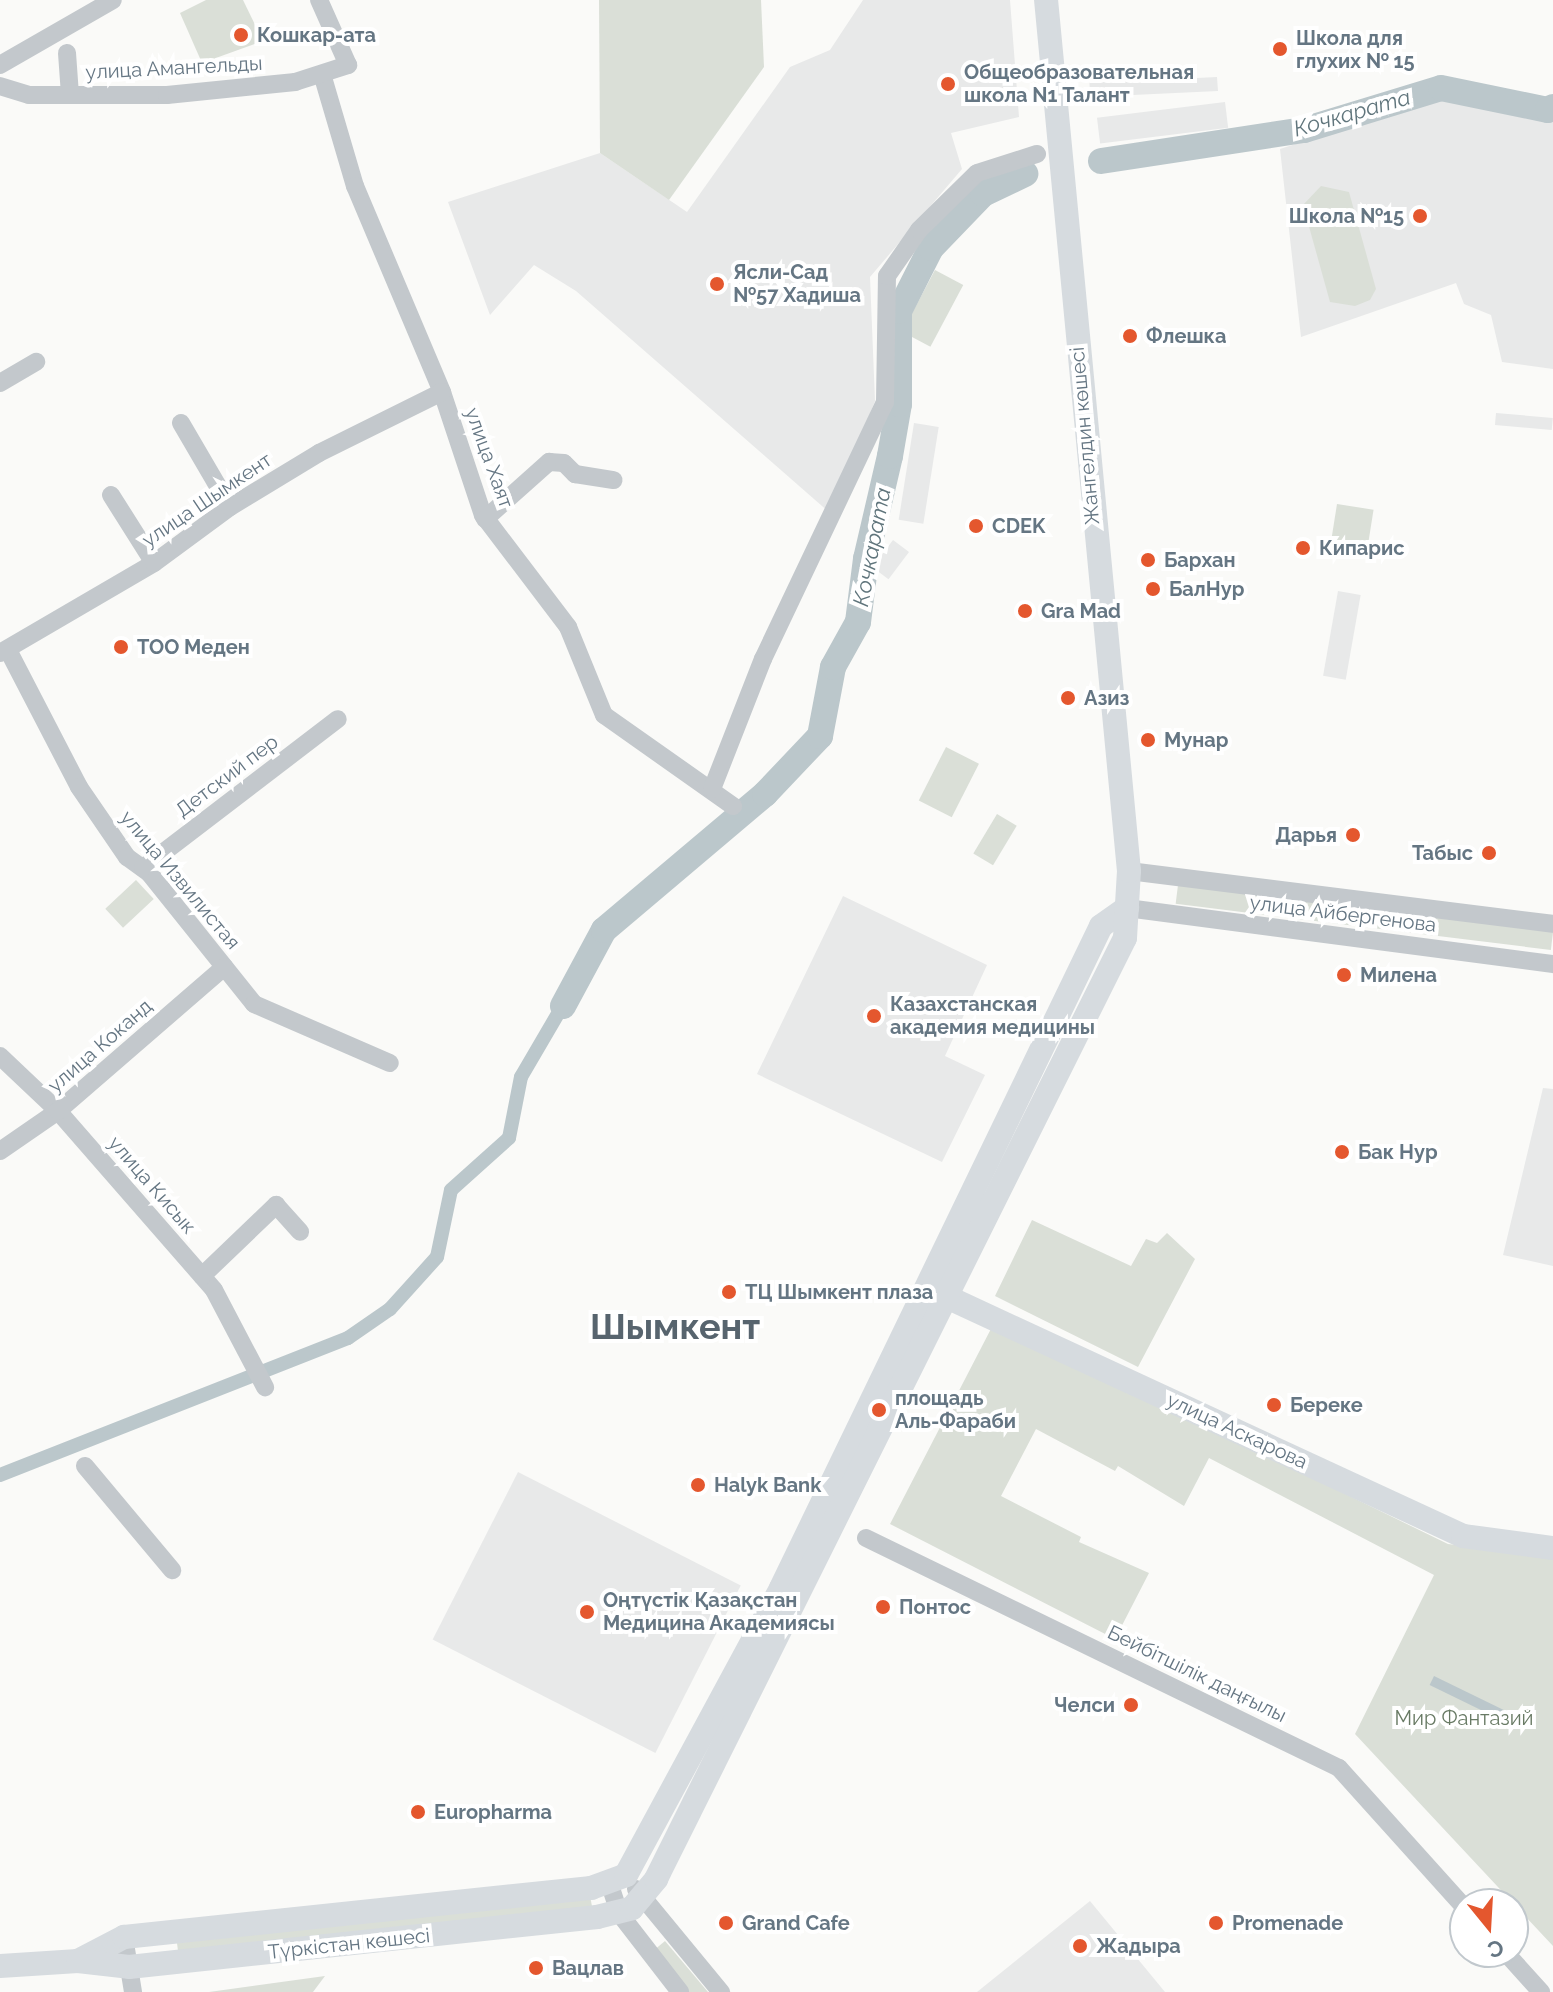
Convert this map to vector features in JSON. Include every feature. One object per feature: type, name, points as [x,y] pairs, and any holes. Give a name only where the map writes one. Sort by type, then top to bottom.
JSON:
[{"type":"main road","name":"Жангелдин көшесі","points":[[1046,0],[1129,871]]},
{"type":"main road","points":[[619,1913],[643,1899],[938,1293],[1101,926],[1127,908],[1129,871]]},
{"type":"main road","points":[[618,1880],[775,1601],[938,1293]]},
{"type":"main road","name":"улица Аскарова","points":[[938,1293],[1463,1536],[1553,1548]]},
{"type":"main road","name":"Түркістан көшесі","points":[[78,1961],[124,1937],[524,1894],[618,1880]]},
{"type":"main road","name":"Түркістан көшесі","points":[[0,1966],[78,1961],[129,1967],[619,1913]]},
{"type":"street","points":[[0,65],[113,0]]},
{"type":"street","name":"улица Амангельды","points":[[0,86],[29,95],[70,95],[229,89],[295,82],[348,65],[319,0]]},
{"type":"street","points":[[67,53],[70,95]]},
{"type":"street","name":"улица Хаят","points":[[322,74],[355,186],[442,392],[485,519],[568,627],[604,715],[733,806]]},
{"type":"street","points":[[712,789],[763,659],[885,402],[887,276],[919,230],[977,173],[1037,154]]},
{"type":"street","points":[[0,383],[36,362]]},
{"type":"street","name":"улица Шымкент","points":[[4,651],[44,623],[154,563],[230,507],[319,453],[442,392]]},
{"type":"street","points":[[181,423],[230,507]]},
{"type":"street","points":[[485,519],[549,462],[564,463],[575,474],[614,480]]},
{"type":"street","points":[[111,495],[154,563]]},
{"type":"street","name":"улица Извилистая","points":[[4,651],[79,787],[127,857],[143,868],[254,1004],[390,1063]]},
{"type":"street","name":"Детский пер","points":[[143,868],[338,719]]},
{"type":"street","name":"улица Айбергенова","points":[[1129,871],[1553,924]]},
{"type":"street","name":"улица Айбергенова","points":[[1127,908],[1553,964]]},
{"type":"street","name":"улица Коканд","points":[[0,1151],[58,1111],[224,967]]},
{"type":"street","name":"улица Кисык","points":[[0,1056],[58,1111],[202,1276],[264,1386]]},
{"type":"street","points":[[202,1276],[276,1205],[300,1232]]},
{"type":"street","points":[[85,1466],[172,1570]]},
{"type":"street","name":"Бейбітшілік даңғылы","points":[[866,1538],[1339,1768],[1449,1890]]},
{"type":"street","points":[[618,1880],[643,1899],[721,1992]]},
{"type":"street","points":[[618,1880],[619,1913],[680,1992]]},
{"type":"street","points":[[124,1937],[133,1992]]},
{"type":"street","points":[[1519,1968],[1541,1992]]},
{"type":"shaded area","name":"Ясли-Сад №57 Хадиша","points":[[863,0],[1010,0],[1019,117],[951,133],[962,169],[870,277],[875,401],[830,513],[576,291],[534,265],[490,315],[448,202],[600,153],[687,212],[790,67],[830,50]]},
{"type":"shaded area","points":[[1175,66],[1176,79],[1217,77],[1218,91],[1090,97],[1089,70]]},
{"type":"shaded area","name":"Школа №15","points":[[1440,97],[1545,122],[1553,117],[1553,369],[1502,362],[1491,315],[1464,304],[1456,283],[1301,337],[1280,149]]},
{"type":"shaded area","points":[[1225,102],[1228,128],[1100,144],[1097,118]]},
{"type":"shaded area","points":[[1496,413],[1553,418],[1552,430],[1495,425]]},
{"type":"shaded area","points":[[914,423],[939,427],[923,524],[899,520]]},
{"type":"shaded area","points":[[893,540],[909,552],[889,579],[873,567]]},
{"type":"shaded area","points":[[1338,591],[1361,595],[1346,680],[1323,676]]},
{"type":"shaded area","name":"Казахстанская академия медицины","points":[[843,896],[987,965],[945,1056],[985,1075],[942,1162],[757,1074]]},
{"type":"shaded area","points":[[1543,1088],[1553,1089],[1553,1266],[1503,1255]]},
{"type":"shaded area","name":"Оңтүстік Қазақстан Медицина Академиясы","points":[[518,1472],[741,1585],[655,1753],[433,1640]]},
{"type":"shaded area","points":[[1434,1676],[1521,1719],[1517,1728],[1430,1685]]},
{"type":"shaded area","name":"Жадыра","points":[[1090,1901],[1165,1992],[977,1992]]},
{"type":"green space","points":[[206,0],[243,0],[263,41],[202,63],[180,13]]},
{"type":"green space","points":[[599,0],[761,0],[764,67],[669,200],[600,153]]},
{"type":"green space","points":[[1321,186],[1349,192],[1376,289],[1370,300],[1355,306],[1330,302],[1303,205]]},
{"type":"green space","points":[[935,270],[963,285],[930,347],[902,332]]},
{"type":"green space","points":[[1337,504],[1374,510],[1368,545],[1331,540]]},
{"type":"green space","points":[[946,747],[979,764],[952,817],[919,800]]},
{"type":"green space","points":[[997,814],[1017,826],[993,865],[973,853]]},
{"type":"green space","points":[[136,880],[154,899],[123,928],[105,909]]},
{"type":"green space","points":[[1178,885],[1553,931],[1551,950],[1176,904]]},
{"type":"green space","points":[[1032,1220],[1131,1266],[1146,1239],[1157,1243],[1167,1233],[1195,1259],[1138,1367],[995,1296]]},
{"type":"green space","name":"Мир Фантазий","points":[[994,1323],[1448,1544],[1553,1557],[1553,1946],[1529,1920],[1529,1888],[1499,1888],[1355,1734],[1434,1575],[1209,1458],[1184,1506],[1118,1466],[1115,1471],[1036,1429],[1001,1496],[1081,1537],[1079,1542],[1149,1573],[1115,1639],[890,1524]]},
{"type":"green space","points":[[589,1890],[593,1912],[179,1960],[176,1934]]},
{"type":"green space","points":[[665,1941],[708,1992],[687,1992],[653,1951]]},
{"type":"green space","points":[[325,1976],[313,1992],[209,1992]]},
{"type":"waterway","name":"Кочкарата","points":[[1101,161],[1304,130],[1441,88],[1548,110],[1553,107]]},
{"type":"waterway","name":"Кочкарата","points":[[563,1006],[604,930],[765,794],[820,736],[833,667],[858,622],[866,559],[890,456],[899,404],[899,311],[931,248],[983,194],[1025,174]]},
{"type":"waterway","points":[[0,1475],[348,1338],[390,1309],[437,1257],[451,1190],[509,1138],[521,1077],[563,1005]]},
{"type":"place","name":"Кошкар-ата","points":[[241,35]]},
{"type":"place","name":"Школа для глухих № 15","points":[[1280,49]]},
{"type":"place","name":"Общеобразовательная школа N1 Талант","points":[[948,84]]},
{"type":"place","name":"Школа №15","points":[[1420,216]]},
{"type":"place","name":"Ясли-Сад №57 Хадиша","points":[[717,284]]},
{"type":"place","name":"Флешка","points":[[1130,336]]},
{"type":"place","name":"CDEK","points":[[976,526]]},
{"type":"place","name":"Кипарис","points":[[1303,548]]},
{"type":"place","name":"Бархан","points":[[1148,560]]},
{"type":"place","name":"БалНур","points":[[1153,589]]},
{"type":"place","name":"Gra Mad","points":[[1025,611]]},
{"type":"place","name":"ТОО Меден","points":[[121,647]]},
{"type":"place","name":"Азиз","points":[[1068,698]]},
{"type":"place","name":"Мунар","points":[[1148,740]]},
{"type":"place","name":"Дарья","points":[[1353,835]]},
{"type":"place","name":"Табыс","points":[[1489,853]]},
{"type":"place","name":"Милена","points":[[1344,975]]},
{"type":"place","name":"Казахстанская академия медицины","points":[[874,1016]]},
{"type":"place","name":"Бак Нур","points":[[1342,1152]]},
{"type":"place","name":"ТЦ Шымкент плаза","points":[[729,1292]]},
{"type":"place","name":"Береке","points":[[1274,1405]]},
{"type":"place","name":"площадь Аль-Фараби","points":[[879,1410]]},
{"type":"place","name":"Halyk Bank","points":[[698,1485]]},
{"type":"place","name":"Понтос","points":[[883,1607]]},
{"type":"place","name":"Оңтүстік Қазақстан Медицина Академиясы","points":[[587,1612]]},
{"type":"place","name":"Челси","points":[[1131,1705]]},
{"type":"place","name":"Europharma","points":[[418,1812]]},
{"type":"place","name":"Grand Cafe","points":[[726,1923]]},
{"type":"place","name":"Promenade","points":[[1216,1923]]},
{"type":"place","name":"Жадыра","points":[[1080,1946]]},
{"type":"place","name":"Вацлав","points":[[536,1968]]},
{"type":"district","name":"Шымкент","points":[[675,1327]]}]
